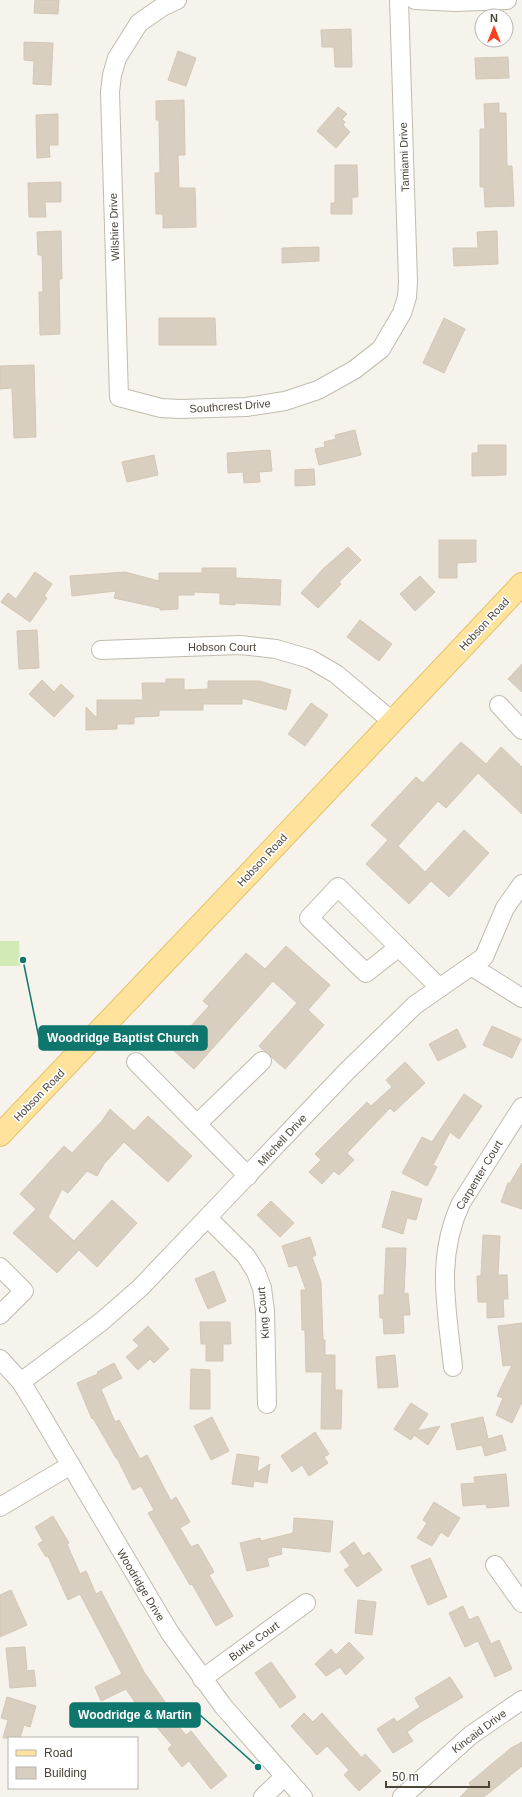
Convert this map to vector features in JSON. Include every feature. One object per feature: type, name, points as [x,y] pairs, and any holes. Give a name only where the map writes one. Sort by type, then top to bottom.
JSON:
[{"type":"main road","name":"Hobson Road","points":[[0,1135],[393,722],[522,584]]},
{"type":"street","name":"Wilshire Drive","points":[[119,397],[110,92],[112,75],[117,58],[139,23],[162,7],[176,0]]},
{"type":"street","name":"Tamiami Drive","points":[[399,0],[408,282],[407,297],[402,313]]},
{"type":"street","points":[[415,0],[456,2],[507,0]]},
{"type":"street","name":"Southcrest Drive","points":[[119,397],[161,408],[180,409],[246,407],[284,401],[318,390],[340,378],[381,349],[402,313]]},
{"type":"street","name":"Hobson Court","points":[[100,650],[240,645],[276,649],[310,659],[336,674],[393,722]]},
{"type":"street","points":[[499,706],[522,730]]},
{"type":"street","name":"Mitchell Drive","points":[[21,1382],[101,1322],[134,1293],[208,1218],[346,1072],[416,1005],[484,958],[505,908],[522,884]]},
{"type":"street","points":[[399,947],[366,973],[310,918],[338,886],[399,947],[440,988]]},
{"type":"street","points":[[471,966],[522,998]]},
{"type":"street","points":[[198,1124],[262,1061]]},
{"type":"street","points":[[136,1062],[248,1176]]},
{"type":"street","name":"Carpenter Court","points":[[453,1368],[444,1264],[447,1243],[453,1220],[461,1203],[522,1107]]},
{"type":"street","name":"King Court","points":[[208,1218],[246,1256],[256,1272],[262,1288],[265,1311],[267,1404]]},
{"type":"street","points":[[0,1267],[24,1291],[0,1315]]},
{"type":"street","name":"Woodridge Drive","points":[[0,1358],[21,1382],[145,1593],[202,1678],[241,1728],[303,1797]]},
{"type":"street","points":[[0,1507],[71,1465]]},
{"type":"street","points":[[495,1565],[522,1603]]},
{"type":"street","name":"Burke Court","points":[[202,1678],[306,1603]]},
{"type":"street","name":"Kincaid Drive","points":[[402,1797],[472,1735],[522,1700]]},
{"type":"street","points":[[263,1797],[284,1777]]},
{"type":"green space","points":[[0,941],[19,941],[20,966],[0,966]]},
{"type":"building","points":[[35,0],[59,0],[58,14],[34,13]]},
{"type":"building","points":[[351,29],[352,67],[335,67],[334,47],[322,47],[321,30]]},
{"type":"building","points":[[24,42],[53,43],[51,85],[33,84],[34,61],[24,60]]},
{"type":"building","points":[[178,51],[196,58],[186,86],[168,80]]},
{"type":"building","points":[[508,57],[509,78],[476,79],[475,58]]},
{"type":"building","points":[[184,100],[185,155],[178,155],[179,188],[195,188],[196,227],[163,228],[163,214],[156,214],[155,173],[160,173],[159,120],[156,120],[156,101]]},
{"type":"building","points":[[499,103],[499,113],[506,113],[507,166],[512,166],[514,206],[485,207],[484,187],[480,187],[480,129],[485,129],[484,104]]},
{"type":"building","points":[[338,107],[347,114],[342,119],[345,122],[343,125],[350,132],[336,148],[317,131]]},
{"type":"building","points":[[58,114],[58,145],[49,145],[50,157],[37,158],[36,115]]},
{"type":"building","points":[[335,165],[357,165],[358,197],[352,197],[352,214],[331,214],[331,203],[335,203]]},
{"type":"building","points":[[61,182],[61,202],[45,202],[46,217],[29,217],[28,183]]},
{"type":"building","points":[[61,231],[62,279],[59,279],[60,334],[40,335],[39,292],[43,292],[42,255],[38,255],[37,232]]},
{"type":"building","points":[[497,231],[498,264],[454,266],[453,248],[478,248],[477,232]]},
{"type":"building","points":[[319,247],[319,261],[282,263],[282,248]]},
{"type":"building","points":[[159,318],[215,318],[216,345],[159,345]]},
{"type":"building","points":[[444,318],[465,329],[444,373],[423,363]]},
{"type":"building","points":[[34,365],[36,437],[14,438],[12,388],[0,389],[0,366]]},
{"type":"building","points":[[355,430],[361,455],[319,465],[315,449],[325,447],[324,442],[336,439],[335,435]]},
{"type":"building","points":[[478,445],[506,445],[506,475],[472,476],[472,453],[478,453]]},
{"type":"building","points":[[270,450],[272,471],[259,472],[260,482],[244,483],[243,472],[228,473],[227,453]]},
{"type":"building","points":[[154,455],[158,475],[127,482],[122,462]]},
{"type":"building","points":[[314,469],[315,485],[295,486],[295,470]]},
{"type":"building","points":[[439,540],[476,540],[476,562],[457,563],[457,578],[439,578]]},
{"type":"building","points":[[348,547],[361,560],[339,582],[341,584],[318,608],[301,593],[324,568]]},
{"type":"building","points":[[202,568],[236,568],[236,578],[281,580],[280,605],[235,603],[235,605],[220,604],[220,593],[194,592],[194,595],[178,595],[178,609],[160,610],[160,608],[114,598],[116,591],[72,596],[70,576],[125,572],[159,581],[159,573],[202,573]]},
{"type":"building","points":[[35,572],[52,584],[44,596],[47,598],[30,622],[1,602],[8,593],[16,599]]},
{"type":"building","points":[[420,576],[435,592],[415,611],[400,594]]},
{"type":"building","points":[[360,620],[392,644],[379,661],[347,637]]},
{"type":"building","points":[[37,630],[39,668],[19,669],[17,631]]},
{"type":"building","points":[[522,664],[522,692],[508,679]]},
{"type":"building","points":[[166,679],[184,679],[184,690],[208,689],[208,681],[259,681],[291,690],[286,710],[242,698],[242,704],[203,704],[203,710],[159,710],[159,716],[134,717],[134,724],[117,724],[117,729],[86,730],[86,707],[97,718],[97,700],[143,700],[142,683],[166,683]]},
{"type":"building","points":[[42,680],[54,692],[61,684],[74,696],[54,717],[29,694]]},
{"type":"building","points":[[311,703],[328,715],[305,746],[288,734]]},
{"type":"building","points":[[461,742],[486,764],[501,747],[522,767],[522,814],[478,773],[446,808],[438,801],[398,846],[425,872],[464,830],[489,853],[449,897],[431,881],[409,904],[366,864],[388,840],[371,825],[416,777],[423,783]]},
{"type":"building","points":[[286,946],[330,985],[308,1010],[324,1025],[285,1069],[259,1046],[297,1003],[273,981],[194,1069],[171,1048],[209,1006],[203,1001],[246,953],[265,969]]},
{"type":"building","points":[[492,1026],[521,1039],[512,1058],[483,1045]]},
{"type":"building","points":[[457,1029],[466,1047],[438,1061],[429,1044]]},
{"type":"building","points":[[405,1062],[425,1083],[394,1112],[390,1108],[347,1153],[354,1160],[339,1175],[334,1171],[322,1184],[309,1172],[321,1160],[315,1154],[367,1102],[371,1106],[392,1087],[386,1080]]},
{"type":"building","points":[[464,1094],[482,1106],[459,1139],[450,1132],[433,1165],[437,1167],[427,1186],[402,1173],[422,1137],[432,1142]]},
{"type":"building","points":[[110,1109],[134,1131],[148,1116],[192,1156],[168,1182],[124,1142],[104,1164],[97,1176],[87,1171],[68,1193],[62,1189],[48,1217],[74,1241],[112,1200],[137,1223],[97,1267],[79,1250],[57,1273],[13,1233],[36,1209],[20,1194],[64,1146],[72,1153],[102,1121]]},
{"type":"building","points":[[522,1163],[522,1209],[501,1202],[508,1183],[510,1183]]},
{"type":"building","points":[[392,1191],[422,1199],[416,1220],[407,1218],[403,1234],[382,1227]]},
{"type":"building","points":[[271,1201],[294,1223],[280,1237],[257,1215]]},
{"type":"building","points":[[483,1235],[500,1236],[498,1275],[507,1275],[508,1299],[503,1299],[504,1317],[487,1318],[487,1302],[478,1302],[477,1276],[481,1276]]},
{"type":"building","points":[[310,1237],[316,1255],[312,1257],[321,1282],[325,1355],[335,1355],[335,1390],[342,1390],[341,1429],[321,1429],[322,1372],[306,1372],[305,1330],[302,1330],[301,1290],[306,1290],[297,1265],[289,1267],[282,1246]]},
{"type":"building","points":[[386,1248],[406,1248],[404,1294],[408,1293],[410,1315],[403,1315],[404,1333],[384,1334],[383,1318],[380,1318],[379,1295],[384,1295]]},
{"type":"building","points":[[214,1271],[226,1301],[208,1309],[195,1279]]},
{"type":"building","points":[[200,1322],[230,1322],[231,1344],[223,1344],[223,1361],[206,1361],[206,1344],[201,1344]]},
{"type":"building","points":[[522,1323],[522,1402],[512,1423],[496,1415],[503,1398],[497,1396],[512,1365],[503,1366],[498,1326]]},
{"type":"building","points":[[148,1326],[169,1349],[154,1363],[150,1359],[138,1370],[126,1357],[139,1346],[133,1340]]},
{"type":"building","points":[[395,1355],[398,1387],[378,1388],[376,1357]]},
{"type":"building","points":[[114,1363],[122,1378],[101,1389],[115,1422],[119,1420],[140,1459],[147,1455],[171,1501],[176,1497],[190,1522],[180,1528],[191,1547],[198,1544],[214,1572],[209,1575],[233,1616],[216,1626],[148,1513],[154,1510],[141,1486],[133,1490],[117,1458],[93,1418],[92,1419],[77,1383],[98,1374],[97,1372]]},
{"type":"building","points":[[191,1369],[210,1370],[210,1409],[190,1409]]},
{"type":"building","points":[[411,1403],[428,1414],[417,1431],[440,1426],[428,1445],[414,1435],[411,1440],[394,1429]]},
{"type":"building","points":[[212,1417],[229,1451],[211,1460],[194,1426]]},
{"type":"building","points":[[483,1417],[488,1439],[502,1435],[506,1450],[485,1456],[482,1445],[457,1450],[451,1424]]},
{"type":"building","points":[[315,1432],[329,1454],[324,1457],[328,1463],[309,1476],[302,1465],[292,1472],[281,1456]]},
{"type":"building","points":[[237,1454],[259,1457],[257,1472],[270,1464],[267,1483],[254,1481],[253,1487],[232,1484]]},
{"type":"building","points":[[506,1474],[509,1506],[487,1508],[486,1504],[463,1506],[461,1484],[475,1483],[474,1477]]},
{"type":"building","points":[[434,1502],[460,1518],[448,1537],[441,1532],[432,1546],[417,1538],[427,1523],[423,1520]]},
{"type":"building","points":[[53,1516],[69,1543],[67,1544],[80,1574],[86,1571],[96,1594],[101,1591],[144,1672],[172,1712],[168,1714],[186,1735],[191,1731],[227,1776],[211,1789],[189,1761],[182,1767],[168,1749],[172,1745],[154,1724],[151,1726],[126,1689],[101,1701],[95,1687],[122,1674],[80,1594],[68,1600],[48,1556],[46,1557],[38,1544],[43,1541],[35,1527]]},
{"type":"building","points":[[294,1518],[333,1521],[330,1552],[281,1547],[282,1554],[267,1558],[269,1566],[247,1571],[240,1543],[260,1538],[261,1541],[293,1533]]},
{"type":"building","points":[[354,1542],[363,1556],[369,1552],[382,1570],[357,1587],[344,1570],[350,1566],[340,1552]]},
{"type":"building","points":[[430,1558],[447,1597],[428,1605],[411,1566]]},
{"type":"building","points":[[11,1590],[27,1625],[0,1637],[0,1595]]},
{"type":"building","points":[[358,1600],[376,1602],[372,1635],[355,1633]]},
{"type":"building","points":[[463,1606],[469,1620],[478,1616],[491,1644],[499,1640],[512,1669],[495,1677],[478,1641],[465,1647],[449,1613]]},
{"type":"building","points":[[349,1642],[364,1658],[346,1675],[340,1667],[326,1676],[315,1664],[331,1649],[336,1655]]},
{"type":"building","points":[[25,1647],[27,1671],[34,1670],[36,1686],[10,1688],[6,1648]]},
{"type":"building","points":[[271,1662],[296,1697],[280,1708],[255,1673]]},
{"type":"building","points":[[450,1677],[463,1697],[419,1723],[407,1732],[413,1741],[393,1753],[377,1729],[394,1718],[397,1722],[420,1707],[415,1698]]},
{"type":"building","points":[[7,1697],[36,1706],[30,1727],[24,1725],[20,1737],[3,1738],[8,1720],[1,1718]]},
{"type":"building","points":[[304,1713],[313,1722],[322,1713],[362,1758],[365,1754],[381,1771],[359,1791],[344,1775],[349,1770],[327,1746],[317,1755],[291,1726]]},
{"type":"building","points":[[522,1742],[522,1766],[484,1797],[460,1797],[471,1786],[469,1783],[511,1748]]},
{"type":"place","name":"Woodridge Baptist Church","points":[[23,960]]},
{"type":"place","name":"Woodridge & Martin","points":[[258,1767]]}]
